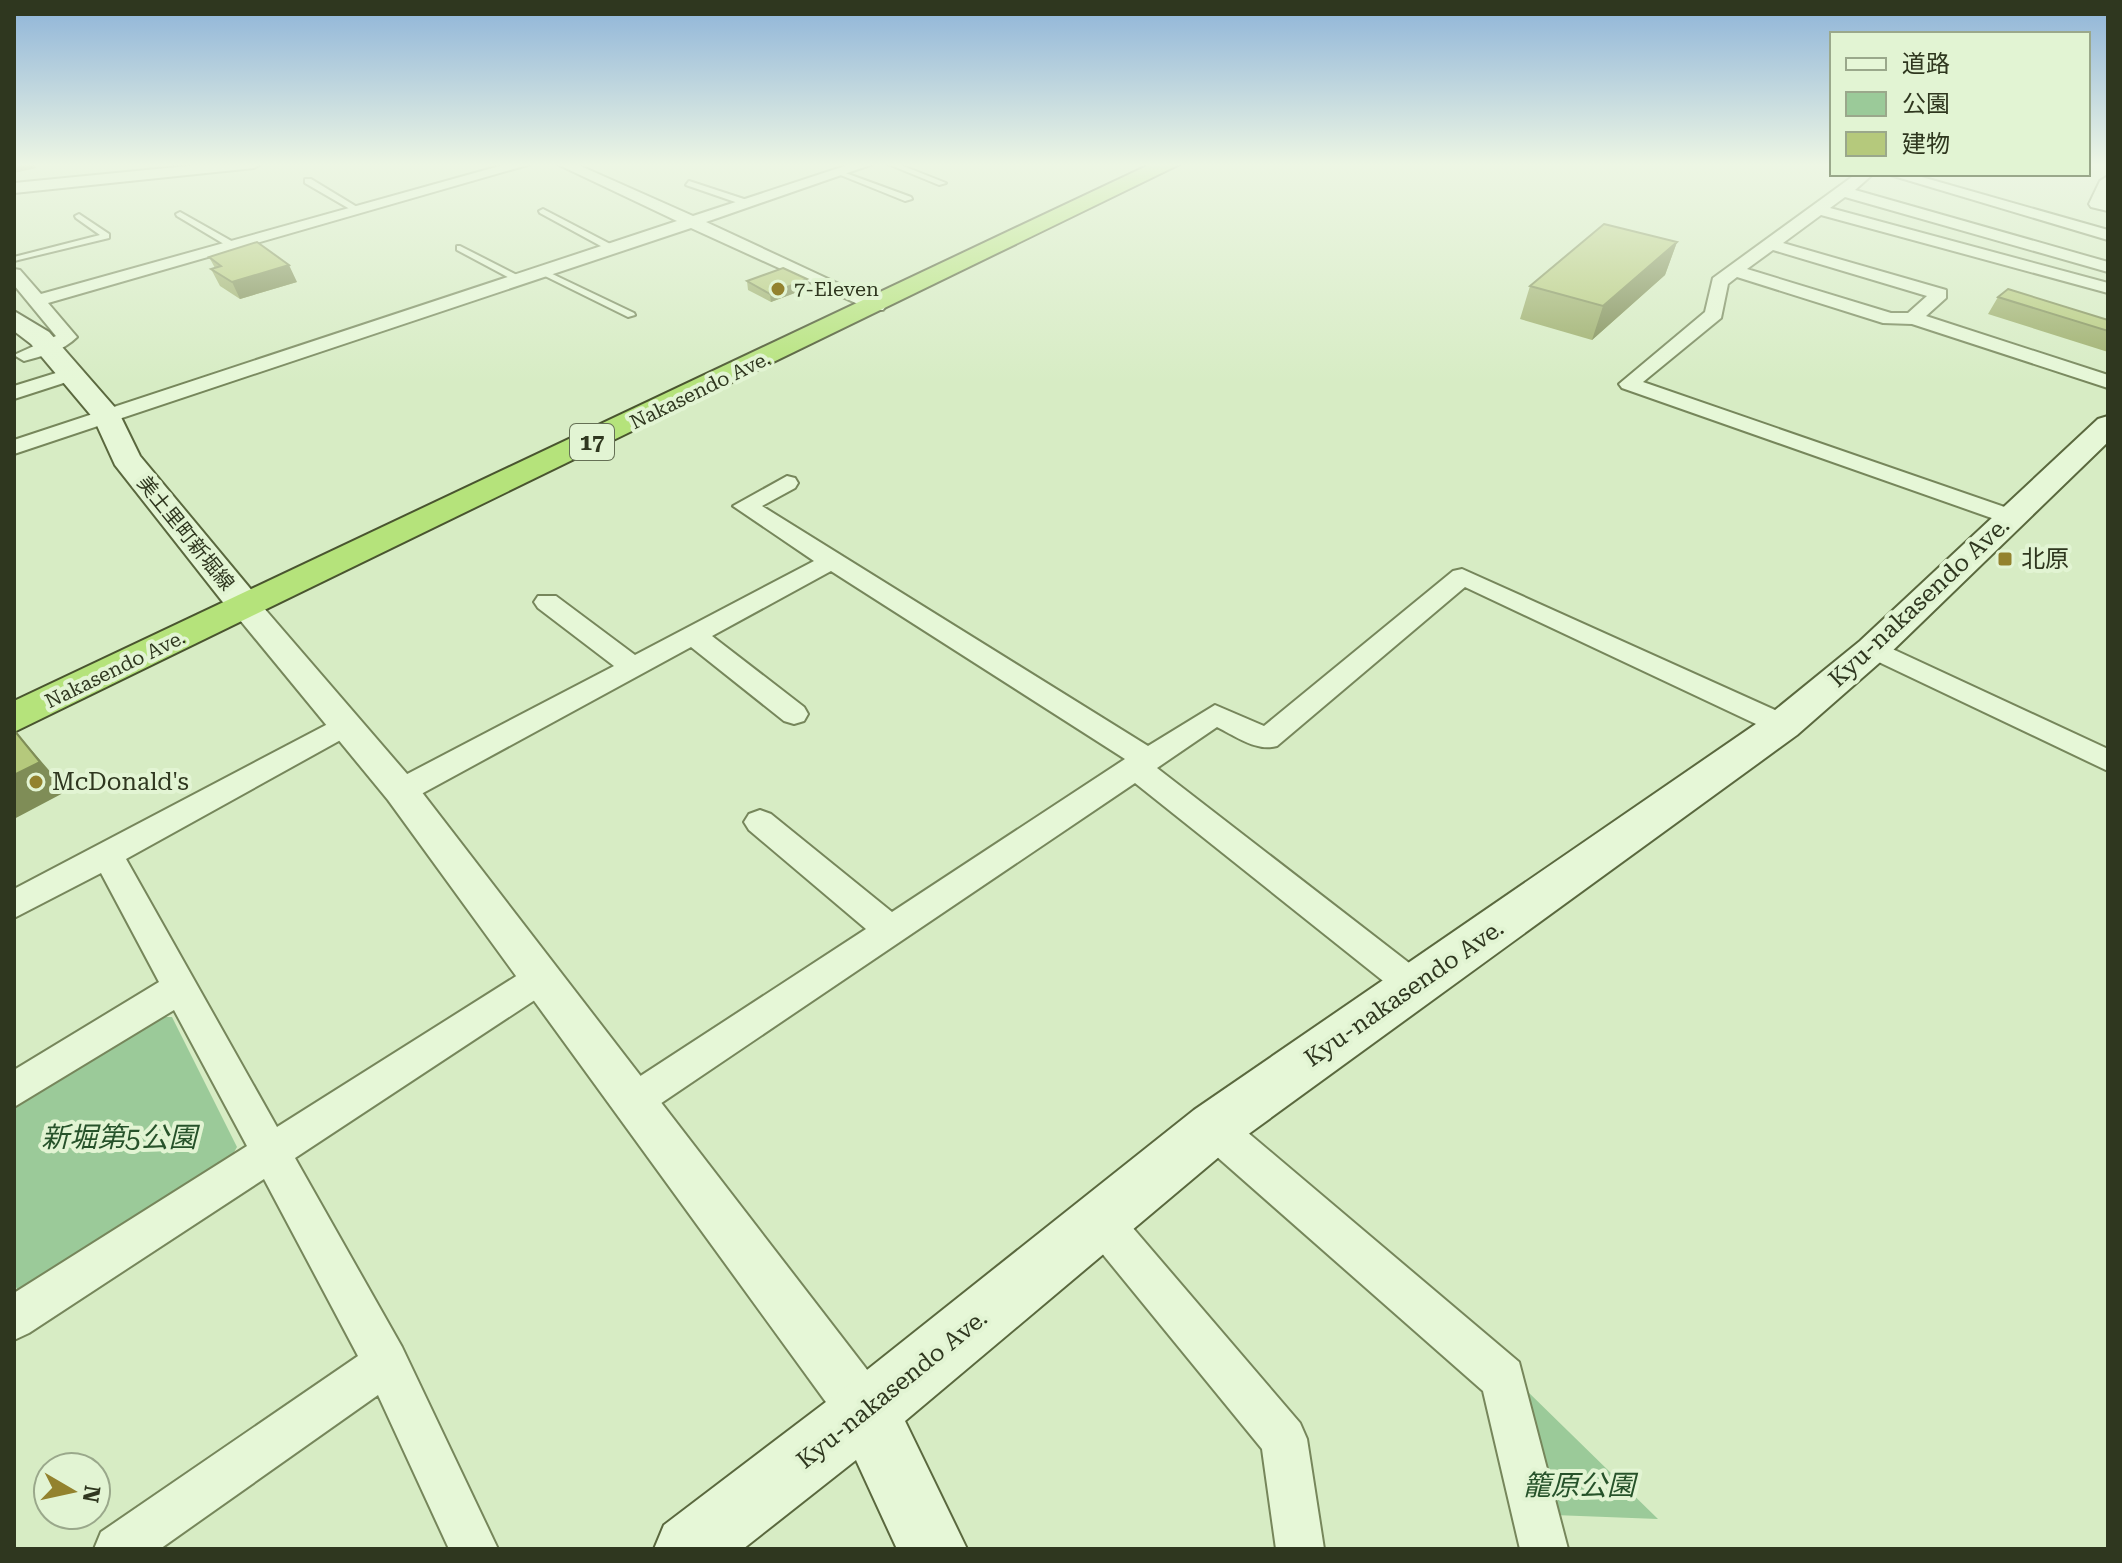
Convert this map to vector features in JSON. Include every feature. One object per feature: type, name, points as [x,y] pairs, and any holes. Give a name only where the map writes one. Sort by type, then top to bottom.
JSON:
[{"type":"highway","name":"Nakasendo Ave.","points":[[14,718],[1019,237]]},
{"type":"main road","name":"美土里町新堀線","points":[[14,319],[25,351],[108,417],[126,458],[246,607]]},
{"type":"main road","name":"美土里町新堀線","points":[[58,379],[78,427],[126,458]]},
{"type":"main road","name":"Kyu-nakasendo Ave.","points":[[688,1549],[866,1412],[1213,1128],[1783,725],[1873,649],[2103,434]]},
{"type":"main road","points":[[866,1412],[933,1549]]},
{"type":"street","points":[[37,301],[261,237]]},
{"type":"street","points":[[14,447],[648,237]]},
{"type":"street","points":[[725,237],[877,306]]},
{"type":"street","points":[[1779,237],[1719,282],[1714,314],[1629,384],[2011,517]]},
{"type":"street","points":[[1920,237],[2108,288]]},
{"type":"street","points":[[2003,237],[2108,267]]},
{"type":"street","points":[[2014,240],[2019,237]]},
{"type":"street","points":[[1770,244],[1940,294],[1913,318]]},
{"type":"street","points":[[1734,271],[1890,319],[1913,318],[2108,382]]},
{"type":"street","points":[[14,274],[67,337],[25,351]]},
{"type":"street","points":[[14,393],[58,379]]},
{"type":"street","points":[[787,483],[745,506],[834,560],[1141,763],[1414,986]]},
{"type":"street","points":[[401,791],[834,560]]},
{"type":"street","points":[[635,1100],[1215,715],[1267,739],[1462,576],[1783,725]]},
{"type":"street","points":[[547,602],[633,667]]},
{"type":"street","points":[[246,607],[401,791],[866,1412]]},
{"type":"street","points":[[693,635],[794,714]]},
{"type":"street","points":[[1873,649],[2108,761]]},
{"type":"street","points":[[14,905],[345,725]]},
{"type":"street","points":[[760,822],[891,930]]},
{"type":"street","points":[[107,854],[386,1363],[474,1549]]},
{"type":"street","points":[[14,1318],[541,978]]},
{"type":"street","points":[[14,1090],[179,988]]},
{"type":"street","points":[[1213,1128],[1503,1378],[1544,1549]]},
{"type":"street","points":[[1101,1221],[1284,1439],[1300,1549]]},
{"type":"street","points":[[118,1549],[386,1363]]},
{"type":"lane","points":[[14,259],[102,237]]},
{"type":"lane","points":[[218,237],[232,245]]},
{"type":"lane","points":[[591,237],[613,249]]},
{"type":"lane","points":[[460,248],[520,280]]},
{"type":"lane","points":[[544,272],[631,315]]},
{"type":"green space","name":"新堀第5公園","points":[[157,1017],[172,1017],[237,1147],[225,1168],[21,1297],[14,1283],[14,1106]]},
{"type":"green space","name":"籠原公園","points":[[1522,1386],[1658,1519],[1554,1515]]},
{"type":"building","points":[[1589,237],[1656,237],[1677,242],[1603,306],[1530,286]]},
{"type":"building","points":[[257,242],[289,265],[232,282],[211,269],[221,266],[209,257]]},
{"type":"building","points":[[783,268],[807,279],[770,294],[747,281]]},
{"type":"building","points":[[2008,289],[2108,320],[2108,331],[1998,297]]},
{"type":"building","points":[[14,730],[40,762],[14,775]]},
{"type":"place","name":"7-Eleven","points":[[778,289]]},
{"type":"place","name":"北原","points":[[2005,559]]},
{"type":"place","name":"McDonald's","points":[[36,782]]}]
